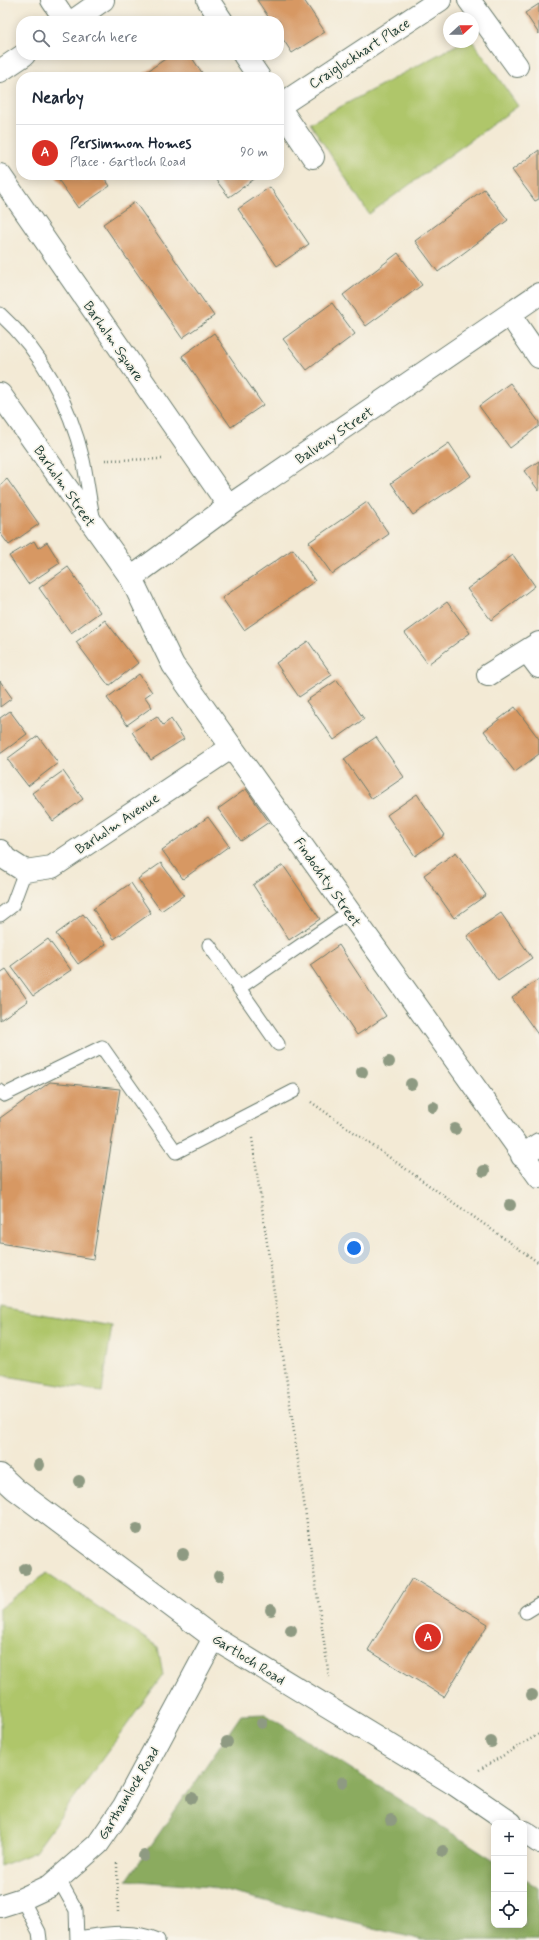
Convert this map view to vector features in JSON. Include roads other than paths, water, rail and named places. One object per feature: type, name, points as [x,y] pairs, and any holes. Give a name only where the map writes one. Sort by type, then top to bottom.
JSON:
[{"type":"street","points":[[52,0],[63,16]]},
{"type":"street","points":[[80,16],[103,0]]},
{"type":"street","points":[[208,0],[219,16]]},
{"type":"street","name":"Craiglockhart Place","points":[[284,104],[440,0]]},
{"type":"street","points":[[469,0],[517,66]]},
{"type":"street","points":[[0,71],[16,60]]},
{"type":"street","points":[[247,60],[256,72]]},
{"type":"street","points":[[284,114],[313,157]]},
{"type":"street","name":"Barholm Square","points":[[0,175],[229,506]]},
{"type":"street","name":"Balveny Street","points":[[131,578],[229,506],[510,316],[539,294]]},
{"type":"street","points":[[510,316],[539,357]]},
{"type":"street","name":"Barholm Street","points":[[0,394],[131,578]]},
{"type":"street","name":"Findochty Street","points":[[131,578],[173,665],[349,912],[531,1150],[539,1178]]},
{"type":"street","points":[[488,675],[535,654]]},
{"type":"street","name":"Barholm Avenue","points":[[25,871],[52,867],[232,747]]},
{"type":"street","points":[[0,851],[6,860],[25,871]]},
{"type":"street","name":"Gartloch Road","points":[[0,1475],[15,1489],[214,1638],[454,1784],[507,1820]]},
{"type":"street","name":"Garthamlock Road","points":[[0,1906],[22,1899],[50,1886],[98,1844],[124,1806],[214,1638]]},
{"type":"street","points":[[527,1834],[539,1842]]},
{"type":"lane","points":[[0,314],[12,325],[36,354],[57,387],[72,423],[83,460],[89,498],[97,531]]},
{"type":"lane","points":[[0,915],[12,906],[25,871]]},
{"type":"lane","points":[[239,988],[349,912]]},
{"type":"lane","points":[[209,945],[278,1044]]},
{"type":"lane","points":[[0,1091],[4,1095],[102,1047],[176,1152],[294,1091]]},
{"type":"lane","points":[[526,1612],[539,1604]]},
{"type":"lane","points":[[58,1878],[76,1910],[77,1939],[119,1933],[145,1934],[158,1940]]},
{"type":"lane","points":[[22,1899],[39,1932],[40,1940]]},
{"type":"place","name":"Persimmon Homes","points":[[428,1637]]}]
